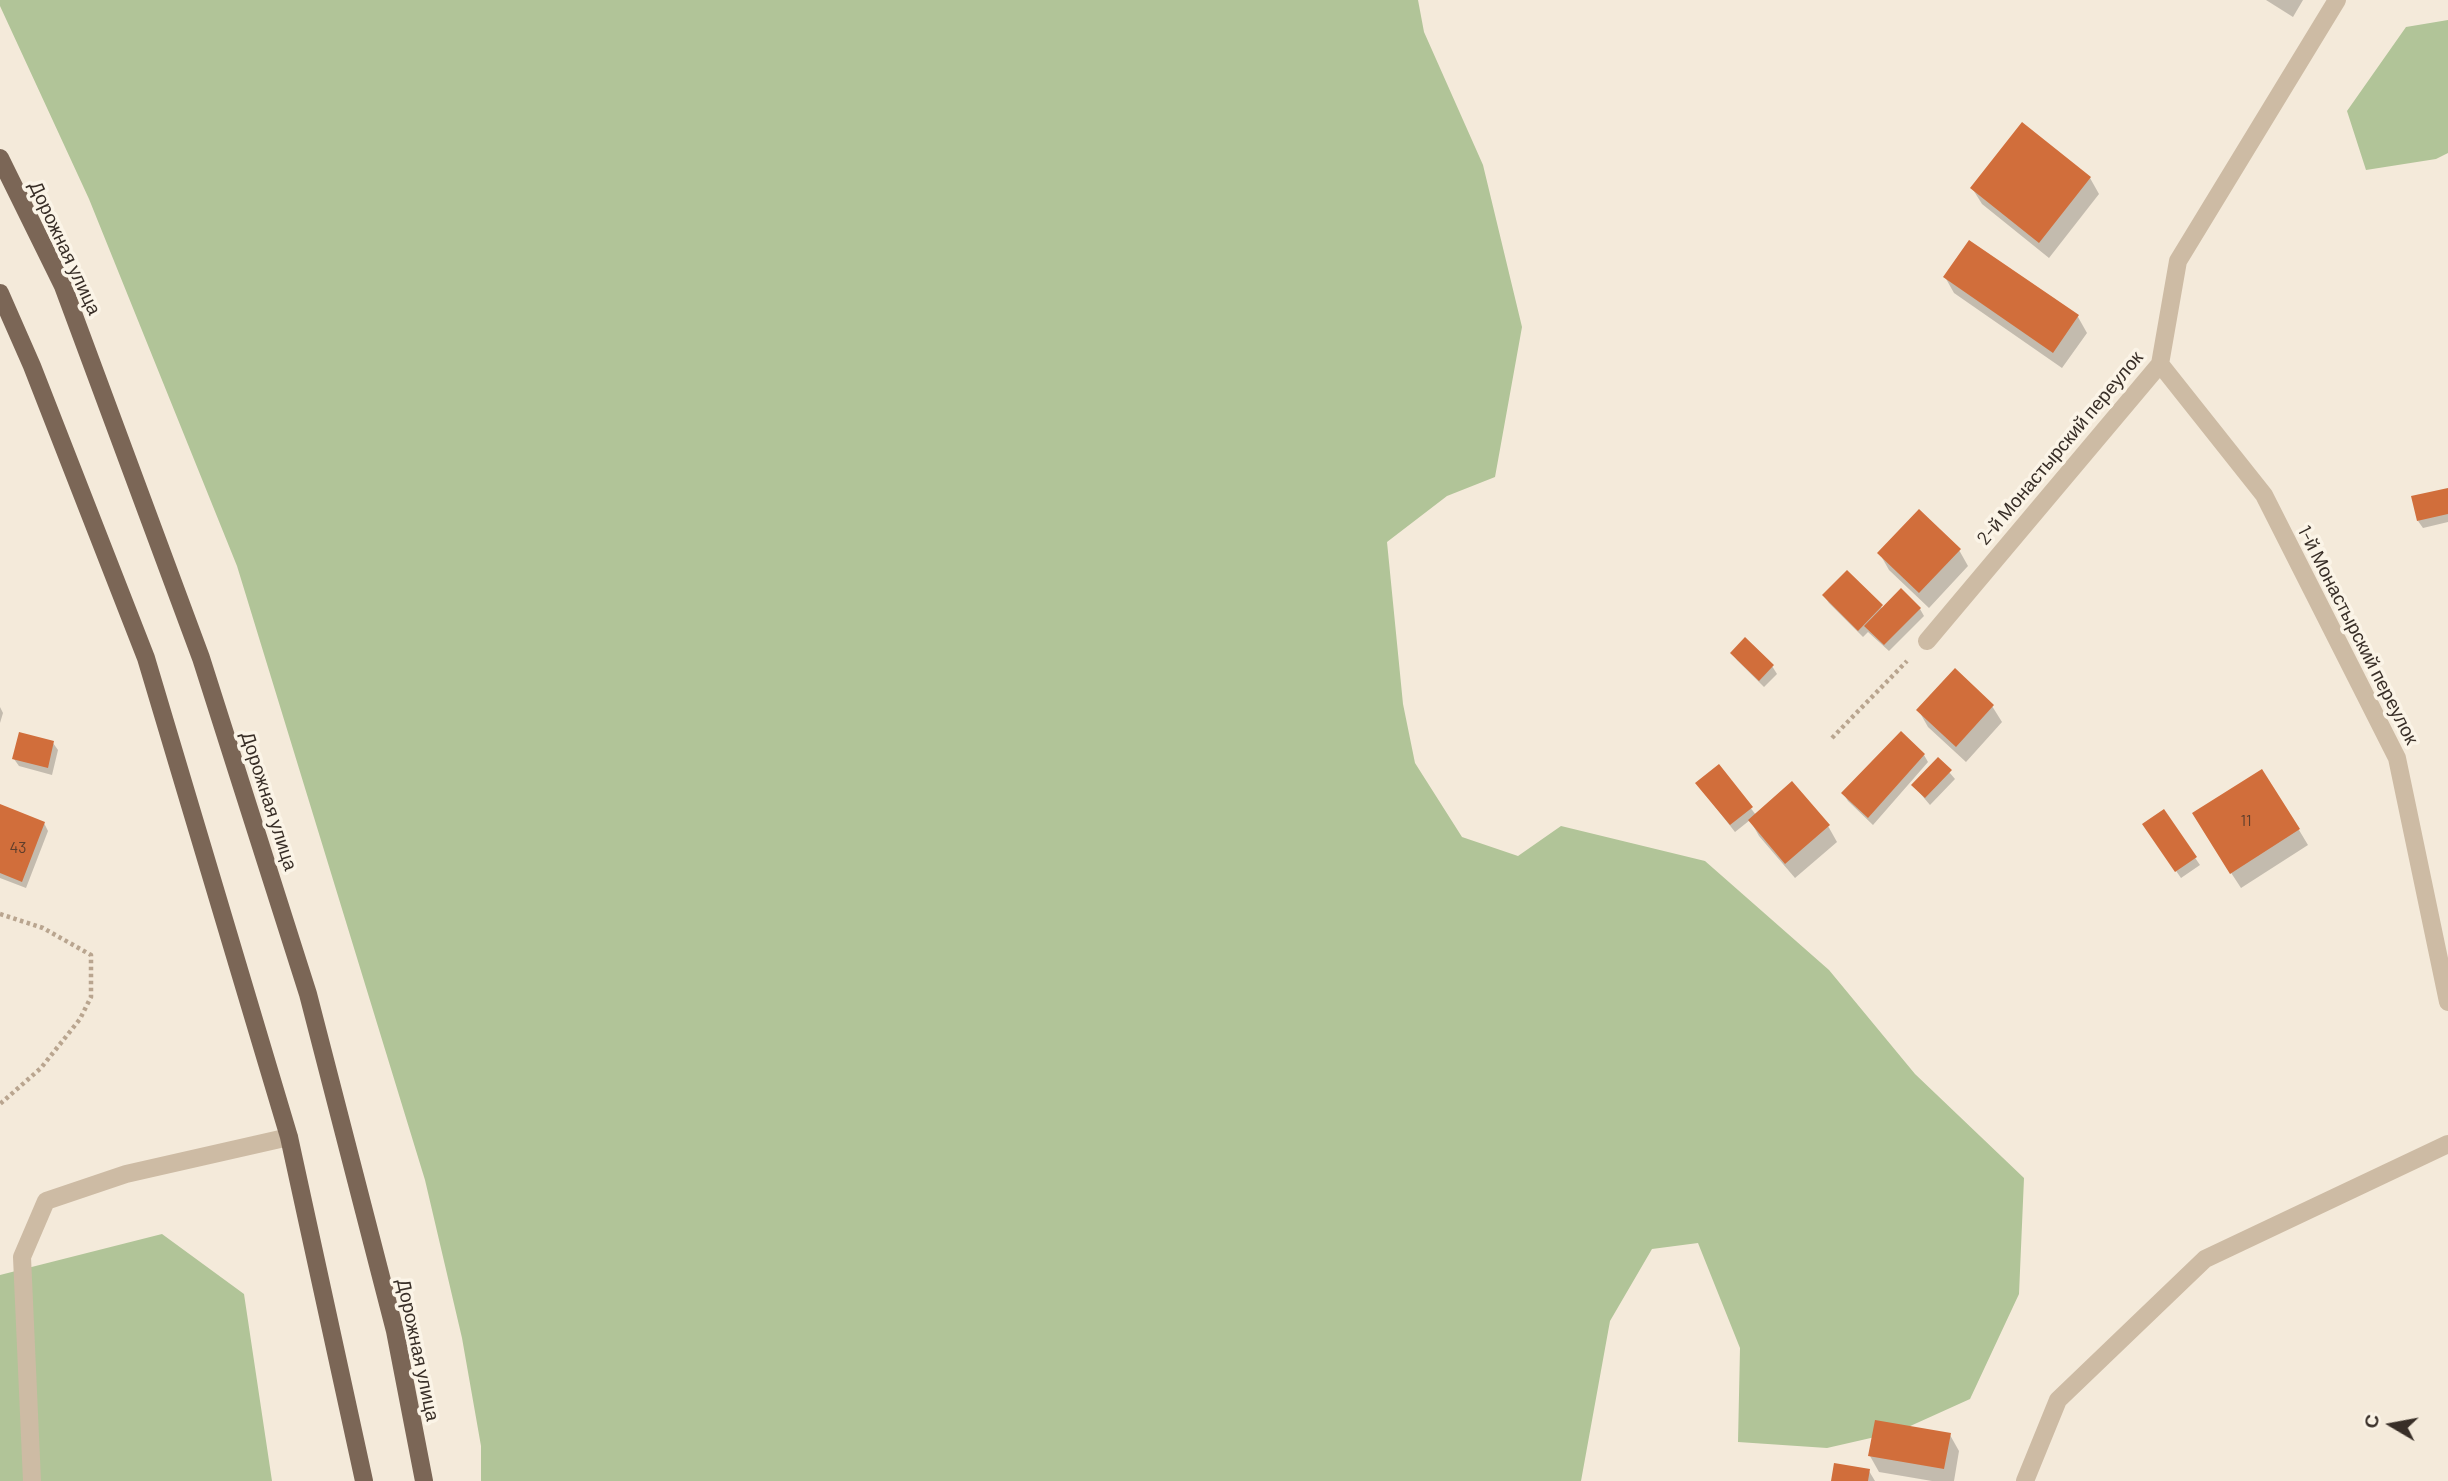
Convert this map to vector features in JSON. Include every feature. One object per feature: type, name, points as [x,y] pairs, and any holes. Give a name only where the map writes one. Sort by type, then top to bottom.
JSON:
[{"type":"main road","name":"Дорожная улица","points":[[0,158],[64,286],[201,658],[308,994],[395,1331],[424,1481]]},
{"type":"main road","points":[[0,293],[32,366],[146,658],[289,1137],[365,1481]]},
{"type":"lane","name":"2-й Монастырский переулок","points":[[1927,640],[2160,364],[2178,261],[2337,0]]},
{"type":"lane","name":"1-й Монастырский переулок","points":[[2160,364],[2264,495],[2397,758],[2448,1002]]},
{"type":"lane","points":[[32,1481],[22,1257],[46,1201],[127,1174],[289,1137]]},
{"type":"lane","points":[[2025,1481],[2058,1400],[2205,1259],[2448,1143]]},
{"type":"path","points":[[1832,738],[1927,640]]},
{"type":"path","points":[[0,914],[43,928],[91,955],[91,997],[80,1019],[41,1068],[0,1104]]},
{"type":"green space","points":[[0,0],[1418,0],[1424,32],[1483,165],[1522,327],[1495,477],[1447,496],[1387,542],[1403,704],[1415,763],[1462,837],[1518,856],[1561,826],[1705,861],[1829,970],[1915,1074],[2024,1178],[2019,1294],[1970,1399],[1897,1432],[1827,1448],[1738,1442],[1740,1348],[1698,1243],[1652,1249],[1610,1321],[1581,1481],[481,1481],[481,1446],[462,1338],[425,1180],[237,566],[89,199],[0,6]]},
{"type":"green space","points":[[2448,20],[2448,153],[2436,159],[2366,170],[2347,111],[2406,27]]},
{"type":"green space","points":[[162,1234],[244,1294],[272,1481],[0,1481],[0,1275]]},
{"type":"building","points":[[2022,122],[2091,177],[2039,243],[1970,188]]},
{"type":"building","points":[[1969,240],[2079,315],[2053,353],[1943,277]]},
{"type":"building","points":[[2448,488],[2448,514],[2417,521],[2411,496]]},
{"type":"building","points":[[1919,509],[1961,549],[1919,593],[1877,553]]},
{"type":"building","points":[[1847,570],[1883,605],[1858,631],[1822,595]]},
{"type":"building","points":[[1901,588],[1921,608],[1884,645],[1864,626]]},
{"type":"building","points":[[1745,637],[1774,665],[1759,681],[1730,653]]},
{"type":"building","points":[[1955,668],[1994,705],[1956,747],[1916,710]]},
{"type":"building","points":[[1901,731],[1925,754],[1868,818],[1841,793]]},
{"type":"building","points":[[19,732],[54,741],[48,768],[12,759]]},
{"type":"building","points":[[1938,757],[1952,770],[1925,798],[1911,785]]},
{"type":"building","points":[[1719,764],[1753,807],[1730,825],[1695,783]]},
{"type":"building","points":[[2262,769],[2300,829],[2230,874],[2192,813]]},
{"type":"building","points":[[1792,781],[1830,825],[1785,864],[1748,820]]},
{"type":"building","points":[[0,804],[45,822],[22,882],[0,873]]},
{"type":"building","points":[[2164,809],[2197,857],[2175,872],[2142,824]]},
{"type":"building","points":[[1875,1420],[1951,1433],[1944,1469],[1868,1456]]},
{"type":"building","points":[[1834,1463],[1870,1469],[1868,1481],[1831,1481]]}]
